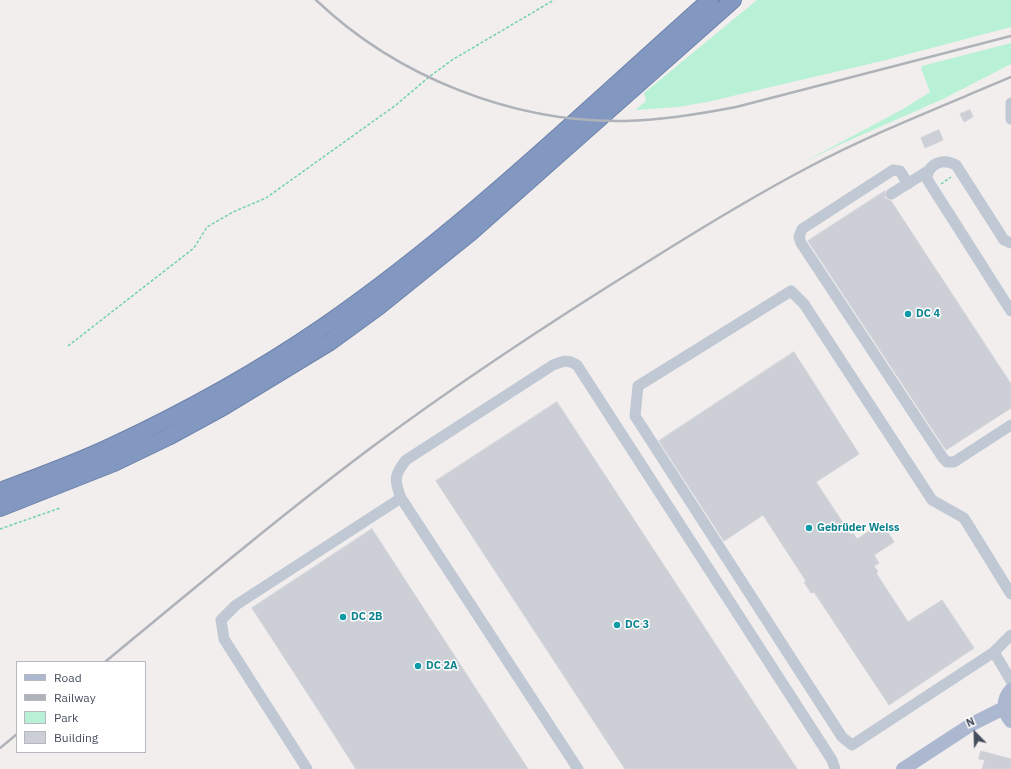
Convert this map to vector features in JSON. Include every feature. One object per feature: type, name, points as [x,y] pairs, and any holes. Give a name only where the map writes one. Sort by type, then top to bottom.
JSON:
[{"type":"highway","points":[[0,491],[108,448],[161,423],[268,362],[322,328],[406,266],[458,224],[710,0]]},
{"type":"highway","points":[[0,508],[114,463],[168,437],[223,407],[330,342],[378,307],[470,234],[733,0]]},
{"type":"main road","points":[[1011,690],[1007,696],[1004,708],[1011,721]]},
{"type":"main road","points":[[903,769],[972,724],[1004,708]]},
{"type":"lane","points":[[1011,103],[1011,119]]},
{"type":"lane","points":[[891,194],[928,171],[932,166],[944,162],[956,165],[1004,240],[1011,242]]},
{"type":"lane","points":[[908,184],[900,171],[893,170],[802,229],[799,234],[799,240],[947,462],[954,462],[1011,425]]},
{"type":"lane","points":[[928,171],[927,179],[1011,311]]},
{"type":"lane","points":[[1011,594],[964,518],[932,500],[804,304],[791,291],[638,386],[635,416],[842,737],[852,745],[994,652],[1011,635]]},
{"type":"lane","points":[[578,769],[401,498],[395,483],[397,471],[406,460],[553,365],[564,360],[577,365],[832,760],[834,769]]},
{"type":"lane","points":[[307,769],[224,639],[221,620],[236,605],[401,498]]},
{"type":"lane","points":[[994,652],[1011,681]]},
{"type":"path","points":[[68,346],[194,248],[207,227],[233,212],[266,198],[396,105],[452,60],[554,0]]},
{"type":"path","points":[[0,529],[60,508]]},
{"type":"green space","points":[[757,0],[1011,0],[1011,27],[886,60],[707,102],[678,107],[635,110],[646,101],[644,93]]},
{"type":"green space","points":[[1011,43],[1011,64],[943,99],[802,163],[903,109],[930,92],[921,68],[922,66]]},
{"type":"building","points":[[970,110],[973,117],[964,122],[960,114]]},
{"type":"building","points":[[939,130],[943,140],[925,148],[921,138]]},
{"type":"building","name":"DC 4","points":[[885,191],[885,198],[891,201],[1011,384],[1011,408],[946,450],[808,241]]},
{"type":"building","points":[[794,352],[859,454],[816,482],[851,535],[853,533],[857,539],[882,523],[894,542],[874,555],[879,563],[874,566],[878,572],[876,573],[908,622],[942,600],[974,648],[889,705],[814,592],[811,593],[804,582],[806,581],[763,515],[724,541],[659,441]]},
{"type":"building","name":"DC 3","points":[[557,402],[797,769],[625,769],[436,481]]},
{"type":"building","points":[[372,529],[528,769],[356,769],[252,608]]},
{"type":"building","points":[[981,751],[1011,759],[1011,769],[982,769],[985,760],[979,759]]},
{"type":"railway","points":[[316,0],[348,27],[383,52],[420,73],[459,90],[499,104],[541,114],[583,120],[625,121],[667,118],[736,107],[1011,36]]},
{"type":"railway","points":[[106,661],[268,528],[368,450],[472,376],[580,305],[709,224],[807,168],[883,131],[1011,77]]},
{"type":"railway","points":[[0,748],[16,735]]},
{"type":"place","name":"DC 4","points":[[908,314]]},
{"type":"place","name":"Gebrüder Weiss","points":[[809,528]]},
{"type":"place","name":"DC 2B","points":[[343,617]]},
{"type":"place","name":"DC 3","points":[[617,625]]},
{"type":"place","name":"DC 2A","points":[[418,666]]}]
